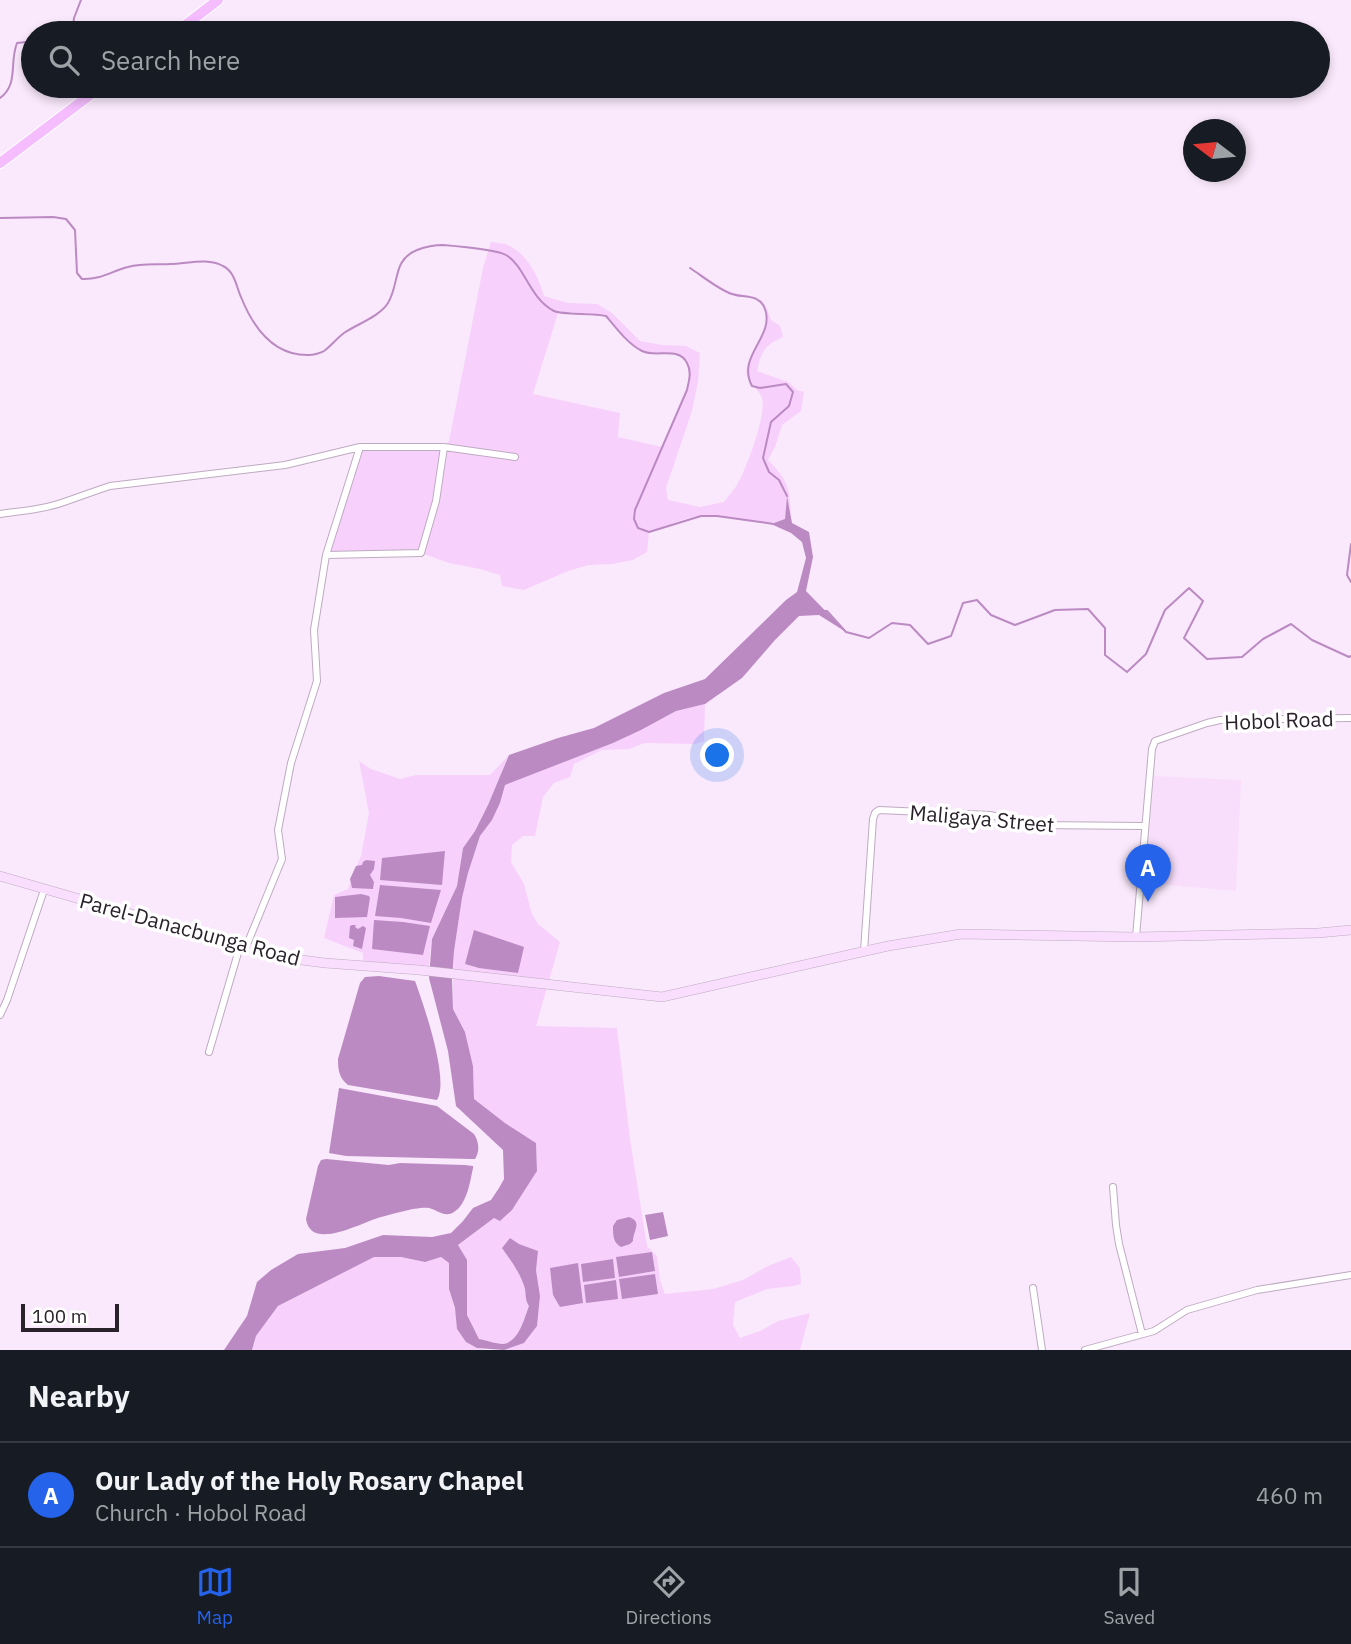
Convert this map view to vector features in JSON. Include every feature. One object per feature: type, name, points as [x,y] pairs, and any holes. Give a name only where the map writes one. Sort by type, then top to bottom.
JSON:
[{"type":"main road","points":[[191,21],[218,0]]},
{"type":"main road","points":[[0,163],[86,98]]},
{"type":"main road","name":"Parel-Danacbunga Road","points":[[0,876],[294,959],[662,997],[864,951],[961,934],[1136,937],[1351,930]]},
{"type":"street","points":[[209,1052],[243,946],[282,859],[278,830],[290,763],[317,681],[314,630],[326,555],[360,447]]},
{"type":"street","points":[[0,514],[66,502],[110,486],[285,464],[360,447],[444,447],[515,457]]},
{"type":"street","points":[[326,555],[421,553],[436,501],[444,447]]},
{"type":"street","name":"Hobol Road","points":[[1136,937],[1153,744],[1159,739],[1220,720],[1351,718]]},
{"type":"street","name":"Maligaya Street","points":[[864,951],[873,819],[879,810],[990,815],[1035,825],[1145,826]]},
{"type":"street","points":[[0,1015],[44,890]]},
{"type":"street","points":[[1113,1187],[1119,1244],[1142,1334]]},
{"type":"street","points":[[1085,1350],[1154,1331],[1187,1310],[1257,1290],[1351,1275]]},
{"type":"street","points":[[1034,1288],[1042,1350]]},
{"type":"shaded area","points":[[491,242],[508,245],[521,254],[531,267],[544,296],[568,303],[597,304],[612,313],[640,341],[686,346],[700,353],[692,411],[666,488],[668,500],[700,507],[724,502],[737,485],[755,442],[763,406],[762,398],[746,372],[749,359],[765,329],[767,313],[758,300],[731,294],[690,268],[729,291],[761,300],[766,307],[771,320],[780,326],[783,337],[765,350],[757,371],[788,382],[804,392],[801,411],[782,425],[768,460],[787,485],[791,516],[787,499],[785,520],[775,522],[712,516],[689,518],[649,532],[647,552],[633,560],[589,565],[524,590],[502,586],[500,575],[449,563],[421,553],[326,555],[360,447],[444,447],[449,441],[483,268]],"holes":[[[558,313],[606,316],[626,339],[640,350],[678,355],[686,361],[689,371],[684,398],[662,447],[618,437],[620,413],[533,394]]]},
{"type":"shaded area","points":[[787,496],[792,523],[809,532],[813,557],[806,591],[846,632],[819,615],[799,616],[742,678],[705,704],[676,711],[613,743],[505,785],[492,820],[480,836],[468,873],[454,951],[453,1009],[465,1032],[473,1066],[474,1099],[536,1143],[537,1171],[512,1210],[500,1221],[494,1218],[458,1245],[467,1260],[467,1315],[479,1339],[503,1344],[513,1339],[520,1329],[529,1306],[521,1278],[502,1248],[510,1238],[538,1251],[536,1270],[540,1296],[537,1326],[524,1343],[504,1350],[477,1348],[466,1342],[457,1329],[455,1308],[449,1289],[449,1263],[441,1257],[425,1262],[401,1257],[374,1257],[278,1306],[256,1336],[252,1350],[224,1350],[247,1316],[257,1282],[298,1254],[345,1248],[383,1235],[432,1237],[451,1233],[473,1208],[491,1200],[499,1188],[504,1179],[503,1150],[456,1106],[448,1051],[429,978],[432,939],[457,886],[463,848],[488,805],[509,755],[594,728],[664,693],[705,679],[797,592],[806,558],[802,542],[791,533],[771,524],[785,519]]},
{"type":"shaded area","points":[[705,704],[704,741],[696,744],[645,743],[629,749],[602,750],[574,764],[570,777],[554,783],[543,797],[535,836],[523,836],[512,845],[511,862],[524,884],[532,914],[538,924],[560,942],[536,1026],[617,1028],[630,1139],[647,1246],[657,1256],[665,1294],[713,1289],[743,1280],[791,1257],[800,1268],[801,1284],[767,1289],[735,1302],[733,1325],[740,1338],[778,1321],[810,1313],[800,1350],[501,1350],[524,1343],[537,1326],[540,1296],[536,1270],[537,1251],[519,1244],[502,1248],[521,1278],[529,1306],[517,1335],[503,1344],[479,1339],[467,1315],[467,1261],[457,1246],[494,1218],[512,1210],[537,1171],[536,1143],[474,1100],[473,1066],[465,1032],[453,1009],[454,951],[468,873],[480,836],[500,803],[504,785],[613,743],[676,711]]},
{"type":"shaded area","points":[[509,755],[488,805],[463,848],[457,886],[432,939],[428,971],[363,966],[363,953],[324,938],[334,895],[348,889],[361,856],[369,813],[359,761],[371,769],[400,779],[416,775],[490,775]]},
{"type":"shaded area","points":[[1154,776],[1241,780],[1236,891],[1145,883]]},
{"type":"shaded area","points":[[445,851],[442,885],[380,880],[382,858]]},
{"type":"shaded area","points":[[366,860],[375,861],[370,875],[374,882],[373,889],[352,888],[350,879],[356,866],[362,865]]},
{"type":"shaded area","points":[[380,885],[441,890],[431,923],[375,916]]},
{"type":"shaded area","points":[[361,894],[370,898],[367,917],[335,918],[335,897]]},
{"type":"shaded area","points":[[374,920],[430,926],[423,955],[372,949]]},
{"type":"shaded area","points":[[352,925],[356,925],[358,929],[363,926],[366,928],[362,949],[353,946],[354,940],[349,938]]},
{"type":"shaded area","points":[[474,930],[524,947],[518,973],[465,964]]},
{"type":"shaded area","points":[[379,976],[415,981],[438,1059],[440,1090],[437,1100],[348,1085],[341,1077],[338,1059],[360,983],[365,977]]},
{"type":"shaded area","points":[[339,1088],[437,1106],[474,1134],[478,1147],[477,1156],[471,1159],[346,1156],[329,1153]]},
{"type":"shaded area","points":[[321,1160],[389,1165],[465,1165],[473,1168],[465,1198],[451,1214],[429,1208],[412,1209],[327,1234],[310,1229],[306,1219],[318,1166]]},
{"type":"shaded area","points":[[663,1212],[668,1236],[650,1240],[645,1215]]},
{"type":"shaded area","points":[[629,1217],[636,1221],[633,1241],[621,1247],[613,1236],[613,1226],[617,1220]]},
{"type":"shaded area","points":[[652,1252],[655,1271],[619,1277],[616,1257]]},
{"type":"shaded area","points":[[374,1257],[401,1257],[425,1262],[441,1257],[449,1263],[449,1289],[455,1308],[477,1348],[486,1350],[252,1350],[256,1336],[278,1306]]},
{"type":"shaded area","points":[[613,1259],[615,1278],[583,1282],[581,1264]]},
{"type":"shaded area","points":[[578,1263],[583,1303],[560,1307],[553,1295],[550,1268]]},
{"type":"shaded area","points":[[655,1274],[658,1294],[622,1299],[619,1279]]},
{"type":"shaded area","points":[[616,1280],[618,1299],[586,1303],[584,1285]]},
{"type":"waterway","points":[[74,21],[81,0]]},
{"type":"waterway","points":[[0,98],[10,86],[17,43],[21,43]]},
{"type":"waterway","points":[[0,218],[66,219],[75,230],[77,273],[82,279],[100,277],[138,265],[204,261],[217,263],[233,276],[252,319],[266,338],[285,351],[309,355],[324,351],[344,333],[384,308],[392,295],[400,266],[409,254],[430,246],[443,245],[501,253],[512,260],[539,298],[554,311],[606,316],[637,348],[648,353],[679,355],[689,366],[687,390],[635,510],[634,519],[638,528],[649,532],[701,516],[774,524]]},
{"type":"waterway","points":[[690,268],[727,292],[759,300],[765,309],[765,329],[752,356],[748,375],[752,386],[760,388],[786,384],[793,392],[789,406],[771,422],[763,458],[769,472],[779,480],[787,496]]},
{"type":"waterway","points":[[1351,544],[1347,575],[1351,582]]},
{"type":"waterway","points":[[823,611],[827,611],[846,632],[869,638],[892,623],[910,625],[928,644],[951,636],[963,603],[977,600],[991,615],[1015,625],[1055,610],[1088,609],[1105,628],[1105,655],[1127,672],[1146,654],[1165,610],[1189,588],[1203,601],[1184,638],[1207,659],[1242,657],[1263,639],[1291,624],[1312,640],[1351,656]]},
{"type":"place","name":"Our Lady of the Holy Rosary Chapel","points":[[1148,902]]}]
